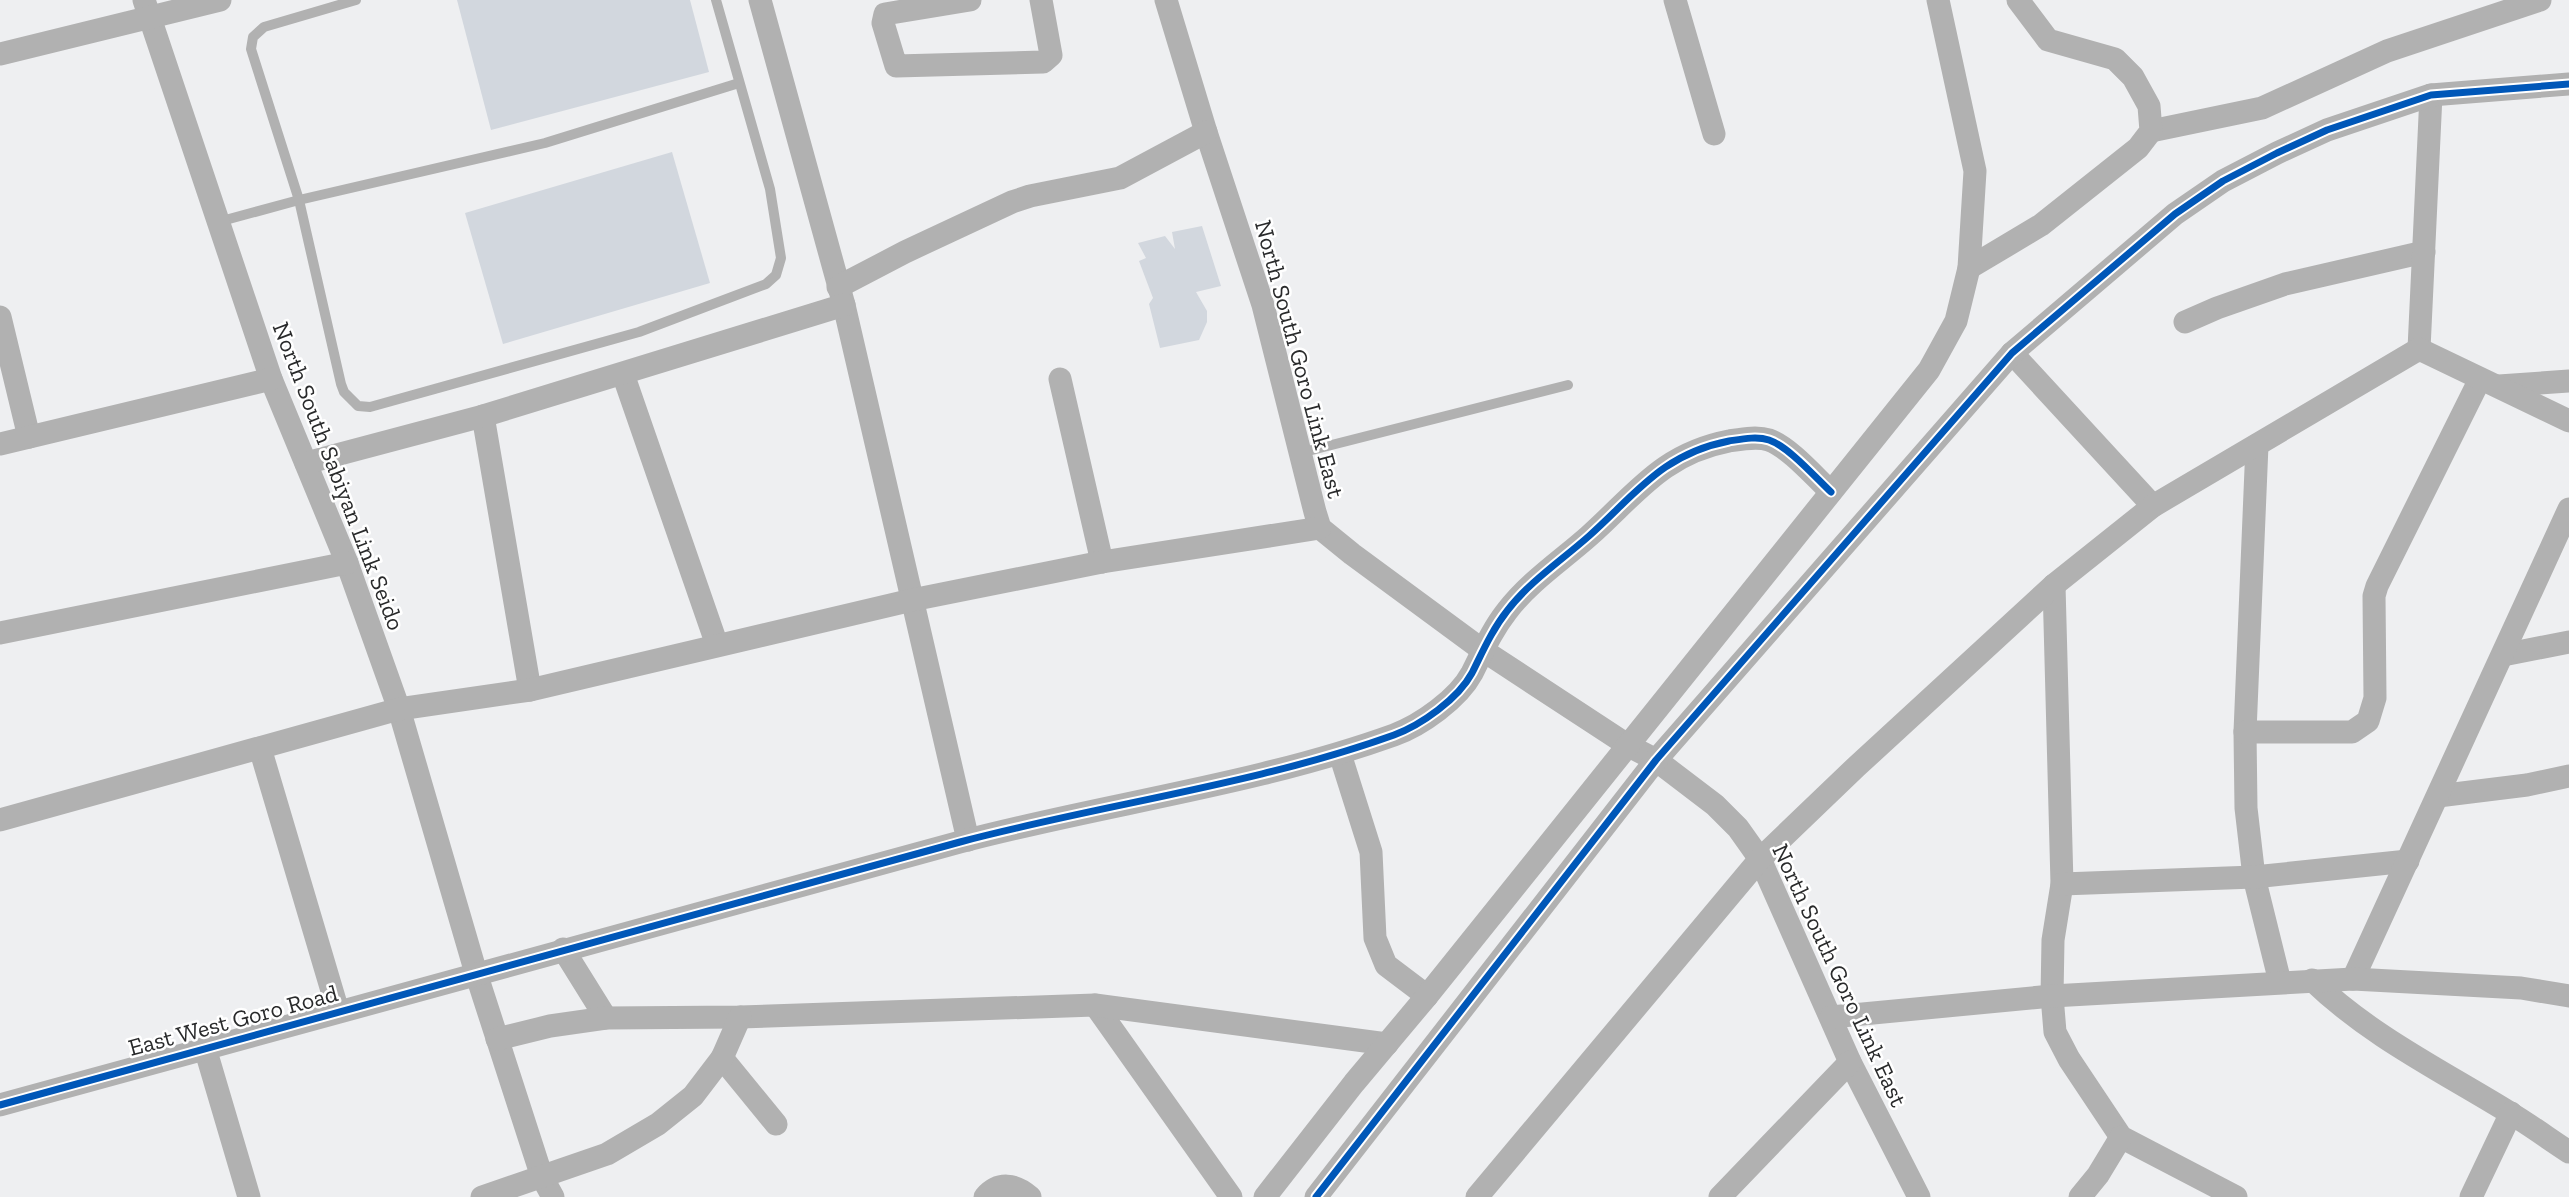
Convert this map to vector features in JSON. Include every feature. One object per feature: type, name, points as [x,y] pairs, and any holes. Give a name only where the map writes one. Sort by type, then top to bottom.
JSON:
[{"type":"street","points":[[0,54],[146,8],[220,0]]},
{"type":"street","points":[[760,0],[841,296],[968,840]]},
{"type":"street","points":[[970,0],[885,14],[883,23],[896,66],[1043,62],[1051,55],[1041,0]]},
{"type":"street","name":"North South Goro Link East","points":[[1166,0],[1263,305],[1320,528],[1481,649],[1629,746],[1656,760],[1715,805],[1738,828],[1760,859],[1850,1062],[1919,1197]]},
{"type":"street","points":[[1675,0],[1714,134]]},
{"type":"street","points":[[1265,1197],[1929,370],[1956,321],[1969,268],[1975,171],[1938,0]]},
{"type":"street","points":[[1969,268],[2050,218],[2138,148],[2151,131],[2150,106],[2133,77],[2115,59],[2048,40],[2018,0]]},
{"type":"street","points":[[2151,131],[2262,108],[2387,51],[2540,0]]},
{"type":"street","name":"North South Sabiyan Link Seido","points":[[146,8],[271,379],[347,562],[399,709],[476,973],[547,1187]]},
{"type":"street","points":[[1316,1197],[1656,760],[2012,353],[2175,214],[2223,181],[2328,130],[2431,95],[2569,84]]},
{"type":"street","points":[[2419,349],[2431,95]]},
{"type":"street","points":[[306,463],[483,416],[624,374],[841,296],[905,252],[1012,202],[1120,178],[1206,132]]},
{"type":"street","points":[[2185,322],[2217,307],[2285,284],[2424,252]]},
{"type":"street","points":[[1,328],[29,437]]},
{"type":"street","points":[[2419,349],[2569,421]]},
{"type":"street","points":[[1477,1197],[1760,859],[2054,585],[2153,506],[2419,349]]},
{"type":"street","points":[[2012,353],[2153,506]]},
{"type":"street","points":[[624,374],[717,645]]},
{"type":"street","points":[[0,444],[271,379]]},
{"type":"street","points":[[1060,379],[1102,562]]},
{"type":"street","points":[[2488,383],[2569,381]]},
{"type":"street","points":[[2245,732],[2352,732],[2368,720],[2375,698],[2374,596],[2377,586],[2488,383]]},
{"type":"street","points":[[483,416],[530,690]]},
{"type":"street","name":"East West Goro Road","points":[[0,1105],[968,840],[1340,754],[1406,731],[1438,708],[1470,677],[1481,649],[1505,613],[1522,594],[1592,533],[1638,487],[1678,458],[1719,443],[1745,438],[1766,438],[1780,446],[1831,492]]},
{"type":"street","points":[[2257,445],[2245,732],[2246,808],[2254,877],[2280,982]]},
{"type":"street","points":[[2353,979],[2569,509]]},
{"type":"street","points":[[0,820],[399,709],[530,690],[912,600],[1102,562],[1320,528]]},
{"type":"street","points":[[0,634],[347,562]]},
{"type":"street","points":[[2054,585],[2062,884],[2053,940],[2052,996],[2055,1032],[2069,1059],[2121,1137],[2236,1197]]},
{"type":"street","points":[[2503,655],[2569,642]]},
{"type":"street","points":[[260,748],[338,1011]]},
{"type":"street","points":[[1340,754],[1371,852],[1375,938],[1386,965],[1427,996]]},
{"type":"street","points":[[2438,796],[2528,785],[2569,776]]},
{"type":"street","points":[[2062,884],[2254,877],[2408,861]]},
{"type":"street","points":[[563,949],[606,1018]]},
{"type":"street","points":[[1831,1017],[2052,996],[2312,980],[2353,979],[2521,988],[2569,996]]},
{"type":"street","points":[[2312,980],[2332,999],[2409,1054],[2511,1113],[2569,1152]]},
{"type":"street","points":[[497,1039],[550,1026],[606,1018],[740,1017],[1095,1005],[1387,1044]]},
{"type":"street","points":[[1095,1005],[1231,1197]]},
{"type":"street","points":[[482,1197],[547,1187],[658,1124],[693,1096],[722,1058],[740,1017]]},
{"type":"street","points":[[205,1048],[249,1197]]},
{"type":"street","points":[[722,1058],[776,1124]]},
{"type":"street","points":[[1720,1197],[1850,1062]]},
{"type":"street","points":[[2471,1197],[2511,1113]]},
{"type":"street","points":[[2080,1197],[2098,1175],[2121,1137]]},
{"type":"street","points":[[985,1197],[991,1189],[1005,1185],[1020,1188],[1030,1197]]},
{"type":"lane","points":[[356,0],[264,27],[253,37],[251,49],[299,200],[341,384],[344,392],[358,406],[370,407],[639,332],[766,284],[773,278],[780,258],[770,190],[716,0]]},
{"type":"lane","points":[[218,222],[299,200],[545,143],[739,83]]},
{"type":"lane","points":[[1300,453],[1568,385]]},
{"type":"building","points":[[457,0],[690,0],[709,72],[491,130]]},
{"type":"building","points":[[672,152],[710,283],[503,344],[465,213]]},
{"type":"building","points":[[1202,226],[1221,286],[1196,292],[1207,311],[1207,322],[1199,340],[1160,348],[1149,304],[1153,298],[1139,261],[1146,258],[1138,243],[1165,236],[1175,249],[1172,232]]},
{"type":"cycle path","points":[[1316,1197],[1656,760],[2012,353],[2175,214],[2223,181],[2277,153],[2327,130],[2431,95],[2569,84]]},
{"type":"cycle path","points":[[0,1105],[960,842],[1233,781],[1394,735],[1427,718],[1458,692],[1472,673],[1502,618],[1525,590],[1589,536],[1636,491],[1685,455],[1729,441],[1749,438],[1769,440],[1793,456],[1831,492]]}]
